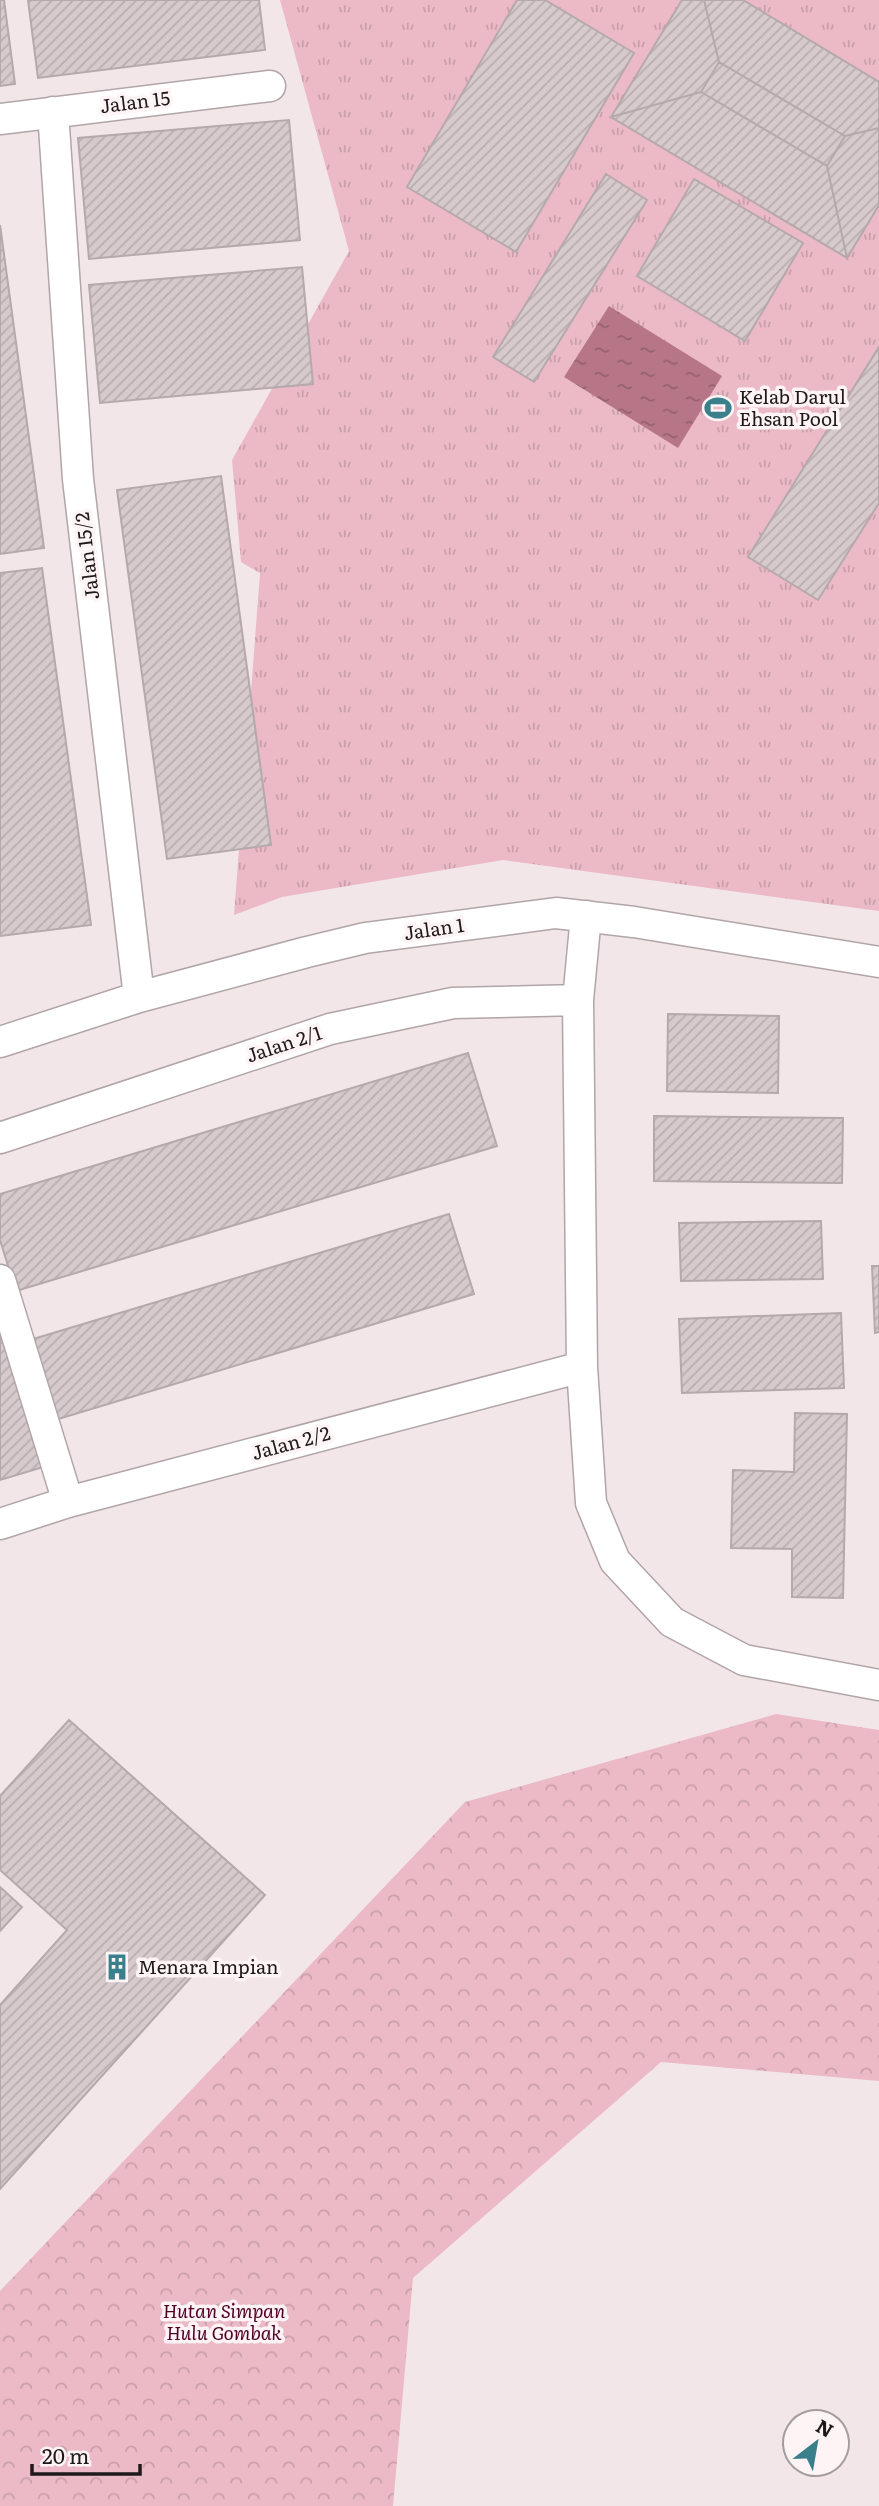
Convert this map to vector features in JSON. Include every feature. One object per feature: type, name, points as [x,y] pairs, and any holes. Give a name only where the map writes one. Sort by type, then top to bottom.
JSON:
[{"type":"street","name":"Jalan 15","points":[[0,118],[270,86]]},
{"type":"street","name":"Jalan 15/2","points":[[52,112],[78,479],[139,997]]},
{"type":"street","name":"Jalan 1","points":[[0,1042],[139,997],[365,939],[556,913],[879,962]]},
{"type":"street","points":[[586,916],[578,1000],[582,1367],[590,1503],[615,1561],[673,1622],[744,1660],[879,1685]]},
{"type":"street","name":"Jalan 2/1","points":[[0,1138],[330,1029],[453,1003],[578,1000]]},
{"type":"street","points":[[0,1280],[68,1502]]},
{"type":"street","name":"Jalan 2/2","points":[[0,1524],[68,1502],[582,1367]]},
{"type":"green space","points":[[280,0],[879,0],[879,911],[503,860],[282,897],[234,915],[260,573],[241,562],[232,460],[349,251]]},
{"type":"green space","name":"Hutan Simpan Hulu Gombak","points":[[776,1714],[879,1730],[879,2081],[661,2062],[413,2278],[393,2506],[0,2506],[0,2291],[465,1802]]},
{"type":"water","points":[[609,306],[722,376],[678,448],[564,377]]},
{"type":"building","points":[[0,0],[4,0],[15,84],[0,86]]},
{"type":"building","points":[[28,0],[259,0],[265,50],[38,78]]},
{"type":"building","points":[[517,0],[545,0],[634,53],[516,252],[407,187]]},
{"type":"building","points":[[682,0],[704,0],[719,62],[701,92],[611,117]]},
{"type":"building","points":[[704,0],[743,0],[879,82],[879,128],[845,136],[719,62]]},
{"type":"building","points":[[719,62],[845,136],[827,166],[701,92]]},
{"type":"building","points":[[701,92],[827,166],[847,258],[611,117]]},
{"type":"building","points":[[289,120],[300,240],[89,259],[78,138]]},
{"type":"building","points":[[879,128],[879,205],[847,258],[827,166],[845,136]]},
{"type":"building","points":[[606,174],[647,200],[534,382],[493,357]]},
{"type":"building","points":[[694,179],[803,243],[745,341],[637,276]]},
{"type":"building","points":[[0,225],[44,548],[0,554]]},
{"type":"building","points":[[302,267],[313,384],[100,403],[89,285]]},
{"type":"building","points":[[879,347],[879,503],[818,600],[748,557]]},
{"type":"building","points":[[221,476],[271,845],[167,859],[117,490]]},
{"type":"building","points":[[42,568],[91,925],[0,936],[0,573]]},
{"type":"building","points":[[668,1014],[779,1016],[778,1093],[667,1091]]},
{"type":"building","points":[[468,1053],[497,1146],[16,1291],[0,1240],[0,1194]]},
{"type":"building","points":[[654,1116],[843,1118],[842,1183],[654,1181]]},
{"type":"building","points":[[449,1214],[474,1294],[55,1420],[30,1340]]},
{"type":"building","points":[[821,1221],[823,1279],[681,1281],[679,1223]]},
{"type":"building","points":[[872,1266],[879,1266],[879,1332],[875,1333]]},
{"type":"building","points":[[841,1313],[844,1388],[682,1393],[679,1319]]},
{"type":"building","points":[[0,1333],[43,1467],[0,1480]]},
{"type":"building","points":[[795,1413],[847,1414],[843,1598],[792,1597],[792,1549],[731,1548],[733,1470],[794,1472]]},
{"type":"building","name":"Menara Impian","points":[[69,1720],[265,1895],[0,2189],[0,2005],[67,1930],[0,1870],[0,1796]]},
{"type":"building","points":[[0,1887],[22,1907],[0,1931]]},
{"type":"place","name":"Kelab Darul Ehsan Pool","points":[[718,408]]},
{"type":"place","name":"Menara Impian","points":[[117,1967]]}]
